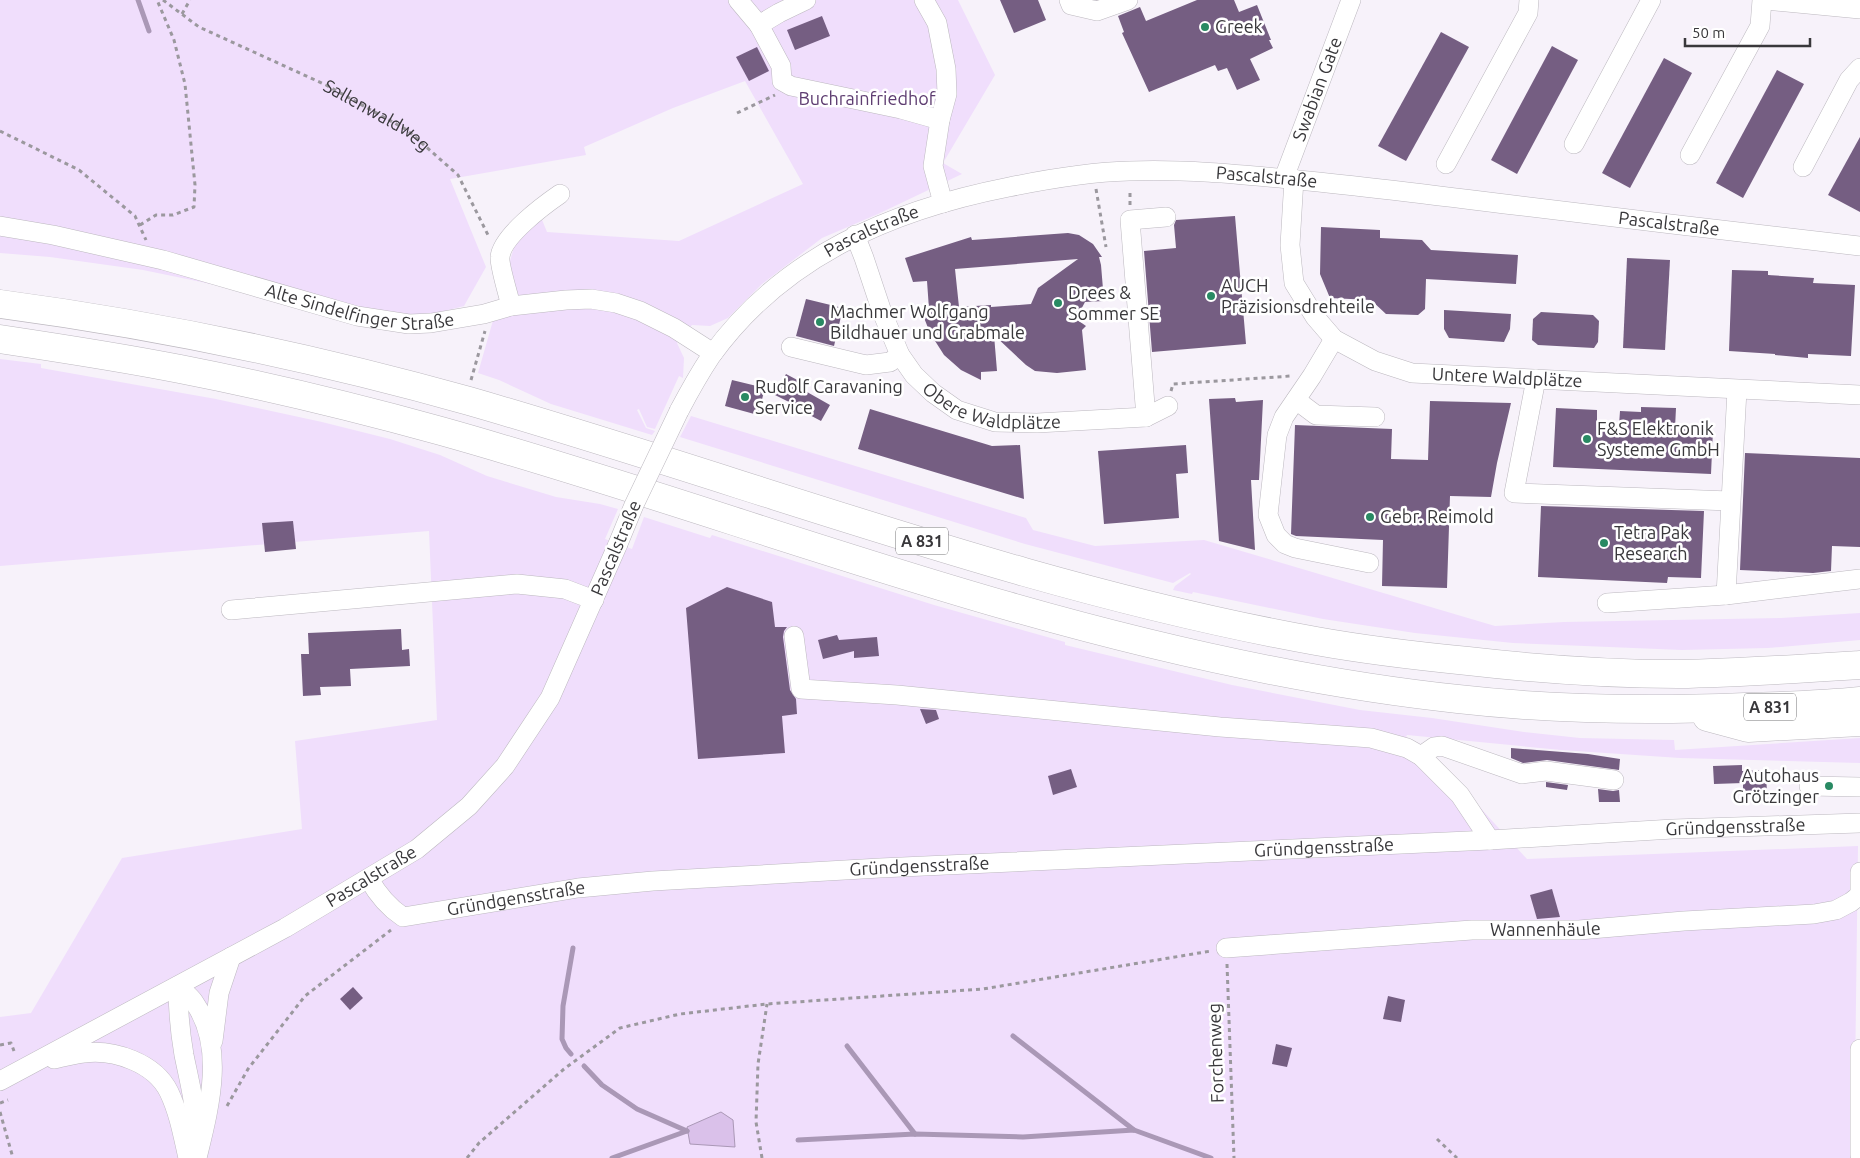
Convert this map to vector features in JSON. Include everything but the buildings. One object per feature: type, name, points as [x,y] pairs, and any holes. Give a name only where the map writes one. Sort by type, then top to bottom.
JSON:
[{"type":"highway","name":"A 831","points":[[0,304],[201,336],[340,367],[465,400],[1072,586],[1195,617],[1319,642],[1424,657],[1549,670],[1676,674],[1780,671],[1860,665]]},
{"type":"highway","name":"A 831","points":[[0,339],[179,368],[355,408],[548,463],[836,555],[1011,607],[1188,653],[1279,672],[1357,686],[1459,700],[1594,709],[1679,710],[1860,701]]},
{"type":"highway","points":[[1679,710],[1748,728],[1860,722]]},
{"type":"street","points":[[738,0],[759,25],[781,66],[782,80],[791,86],[892,107],[940,120]]},
{"type":"street","points":[[759,25],[806,0]]},
{"type":"street","points":[[924,0],[937,23],[946,69],[947,94],[940,120],[933,166],[943,202]]},
{"type":"street","points":[[1069,0],[1071,5],[1097,11],[1128,0]]},
{"type":"street","name":"Swabian Gate","points":[[1289,179],[1350,0]]},
{"type":"street","points":[[1446,164],[1528,13],[1529,0]]},
{"type":"street","points":[[1574,144],[1651,0]]},
{"type":"street","points":[[1690,155],[1760,26],[1764,0],[1860,9]]},
{"type":"street","points":[[1802,167],[1849,80],[1860,68]]},
{"type":"street","name":"Pascalstraße","points":[[0,1081],[285,928],[369,879],[417,849],[469,806],[505,766],[550,698],[661,447],[696,378],[713,353],[741,320],[770,292],[802,268],[855,235],[884,222],[943,202],[983,192],[1040,181],[1129,171],[1207,172],[1348,184],[1532,208],[1860,246]]},
{"type":"street","name":"Untere Waldplätze","points":[[1289,179],[1290,245],[1294,283],[1315,317],[1334,339],[1375,361],[1412,373],[1860,395]]},
{"type":"street","points":[[511,306],[500,257],[510,238],[538,210],[560,194]]},
{"type":"street","points":[[1146,417],[1130,220],[1166,217]]},
{"type":"street","name":"Alte Sindelfinger Straße","points":[[0,226],[163,260],[357,316],[409,324],[431,323],[484,314],[511,306],[591,299],[616,303],[640,311],[674,328],[713,353]]},
{"type":"street","name":"Obere Waldplätze","points":[[855,235],[882,312],[900,355],[914,375],[933,393],[957,410],[995,422],[1065,428],[1146,417],[1168,406]]},
{"type":"street","points":[[1334,339],[1284,417],[1277,434],[1269,506],[1271,525],[1276,535],[1285,544],[1295,548],[1369,563]]},
{"type":"street","points":[[791,348],[866,365],[890,362],[900,355]]},
{"type":"street","points":[[1536,379],[1514,493],[1730,501]]},
{"type":"street","points":[[1726,595],[1737,390]]},
{"type":"street","points":[[1296,400],[1316,415],[1375,417]]},
{"type":"street","points":[[1607,603],[1726,595],[1860,579]]},
{"type":"street","points":[[231,610],[517,584],[565,589],[594,600]]},
{"type":"street","points":[[794,636],[801,688],[897,695],[1220,727],[1371,738],[1407,748],[1422,756],[1460,794],[1490,840]]},
{"type":"street","points":[[1422,756],[1434,747],[1442,746],[1522,774],[1546,771],[1614,780]]},
{"type":"street","points":[[1809,786],[1860,787]]},
{"type":"street","name":"Gründgensstraße","points":[[404,917],[578,888],[653,881],[1490,840],[1673,829],[1860,824]]},
{"type":"street","points":[[1860,872],[1860,896]]},
{"type":"street","points":[[369,879],[378,894],[390,908],[404,917]]},
{"type":"street","name":"Wannenhäule","points":[[1226,948],[1472,930],[1578,930],[1684,921],[1814,914],[1836,910],[1860,896]]},
{"type":"street","points":[[195,1158],[206,1122],[211,1081],[212,1046],[219,993],[231,957]]},
{"type":"street","points":[[178,986],[194,1002],[206,1023],[212,1046]]},
{"type":"street","points":[[178,986],[178,1014],[196,1113],[195,1158]]},
{"type":"street","points":[[1860,1049],[1860,1155]]},
{"type":"street","name":"Pascalstraße","points":[[33,1063],[85,1053],[113,1055],[134,1060],[155,1073],[168,1091],[180,1122],[188,1158]]},
{"type":"path","points":[[0,131],[79,170],[135,216],[140,225],[156,215],[173,215],[194,207],[195,185],[185,84],[174,40],[157,0]]},
{"type":"path","name":"Sallenwaldweg","points":[[163,0],[199,27],[326,85],[407,130],[458,175],[500,257]]},
{"type":"path","points":[[182,14],[190,0]]},
{"type":"path","points":[[737,113],[791,86]]},
{"type":"path","points":[[1095,174],[1106,248]]},
{"type":"path","points":[[465,400],[486,324],[484,314]]},
{"type":"path","points":[[1173,384],[1312,376]]},
{"type":"path","points":[[224,1112],[248,1069],[304,996],[394,927],[404,917]]},
{"type":"path","points":[[467,1158],[479,1143],[564,1069],[620,1028],[680,1014],[767,1004],[983,989],[1226,948]]},
{"type":"path","name":"Forchenweg","points":[[1226,948],[1234,1158]]},
{"type":"path","points":[[762,1158],[756,1122],[758,1064],[767,1004]]},
{"type":"path","points":[[0,1045],[11,1043],[14,1051]]},
{"type":"path","points":[[0,1103],[8,1100]]},
{"type":"path","points":[[0,1112],[13,1158]]},
{"type":"path","points":[[1437,1139],[1457,1158]]},
{"type":"green space","name":"Buchrainfriedhof","points":[[0,0],[958,0],[995,75],[943,163],[962,174],[822,238],[762,284],[728,318],[710,326],[692,325],[677,343],[684,358],[683,378],[679,376],[655,429],[647,427],[639,409],[637,410],[646,428],[655,431],[652,435],[551,404],[499,380],[478,373],[516,240],[538,210],[547,232],[679,241],[803,184],[745,81],[673,108],[584,147],[586,155],[450,179],[486,267],[464,306],[429,315],[393,316],[264,295],[143,270],[50,257],[0,253]]},
{"type":"green space","points":[[0,359],[41,364],[41,368],[216,399],[390,439],[440,455],[487,476],[556,497],[618,509],[605,539],[632,549],[644,517],[710,538],[712,535],[934,605],[1065,642],[1065,645],[1232,685],[1360,710],[1432,718],[1524,732],[1580,738],[1674,740],[1675,750],[1860,738],[1860,763],[1680,758],[1561,750],[1407,735],[1406,737],[1424,746],[1527,859],[1858,846],[1854,1158],[0,1158],[0,1017],[31,1013],[122,858],[302,829],[295,741],[437,720],[429,531],[0,566]]},
{"type":"green space","points":[[691,416],[1026,518],[1033,530],[1095,546],[1204,540],[1495,626],[1564,622],[1781,618],[1860,613],[1860,640],[1768,648],[1682,650],[1513,643],[1415,633],[1323,619],[1193,592],[1192,594],[1173,590],[1190,573],[1173,583],[1025,544],[680,437]]},
{"type":"shaded area","points":[[721,1112],[733,1120],[735,1147],[690,1144],[687,1127]]},
{"type":"waterway","points":[[138,0],[149,31]]},
{"type":"waterway","points":[[571,1054],[562,1039],[563,1006],[573,948]]},
{"type":"waterway","points":[[1013,1036],[1134,1130]]},
{"type":"waterway","points":[[847,1046],[915,1134]]},
{"type":"waterway","points":[[584,1066],[602,1085],[637,1109],[687,1131]]},
{"type":"waterway","points":[[798,1140],[915,1134],[1023,1137],[1134,1130],[1211,1158]]},
{"type":"waterway","points":[[612,1158],[687,1131]]},
{"type":"place","name":"Greek","points":[[1205,27]]},
{"type":"place","name":"AUCH Präzisionsdrehteile","points":[[1211,296]]},
{"type":"place","name":"Drees & Sommer SE","points":[[1058,303]]},
{"type":"place","name":"Machmer Wolfgang Bildhauer und Grabmale","points":[[820,322]]},
{"type":"place","name":"Rudolf Caravaning Service","points":[[745,397]]},
{"type":"place","name":"F&S Elektronik Systeme GmbH","points":[[1587,439]]},
{"type":"place","name":"Gebr. Reimold","points":[[1370,517]]},
{"type":"place","name":"Tetra Pak Research","points":[[1604,543]]},
{"type":"place","name":"Autohaus Grötzinger","points":[[1829,786]]}]
